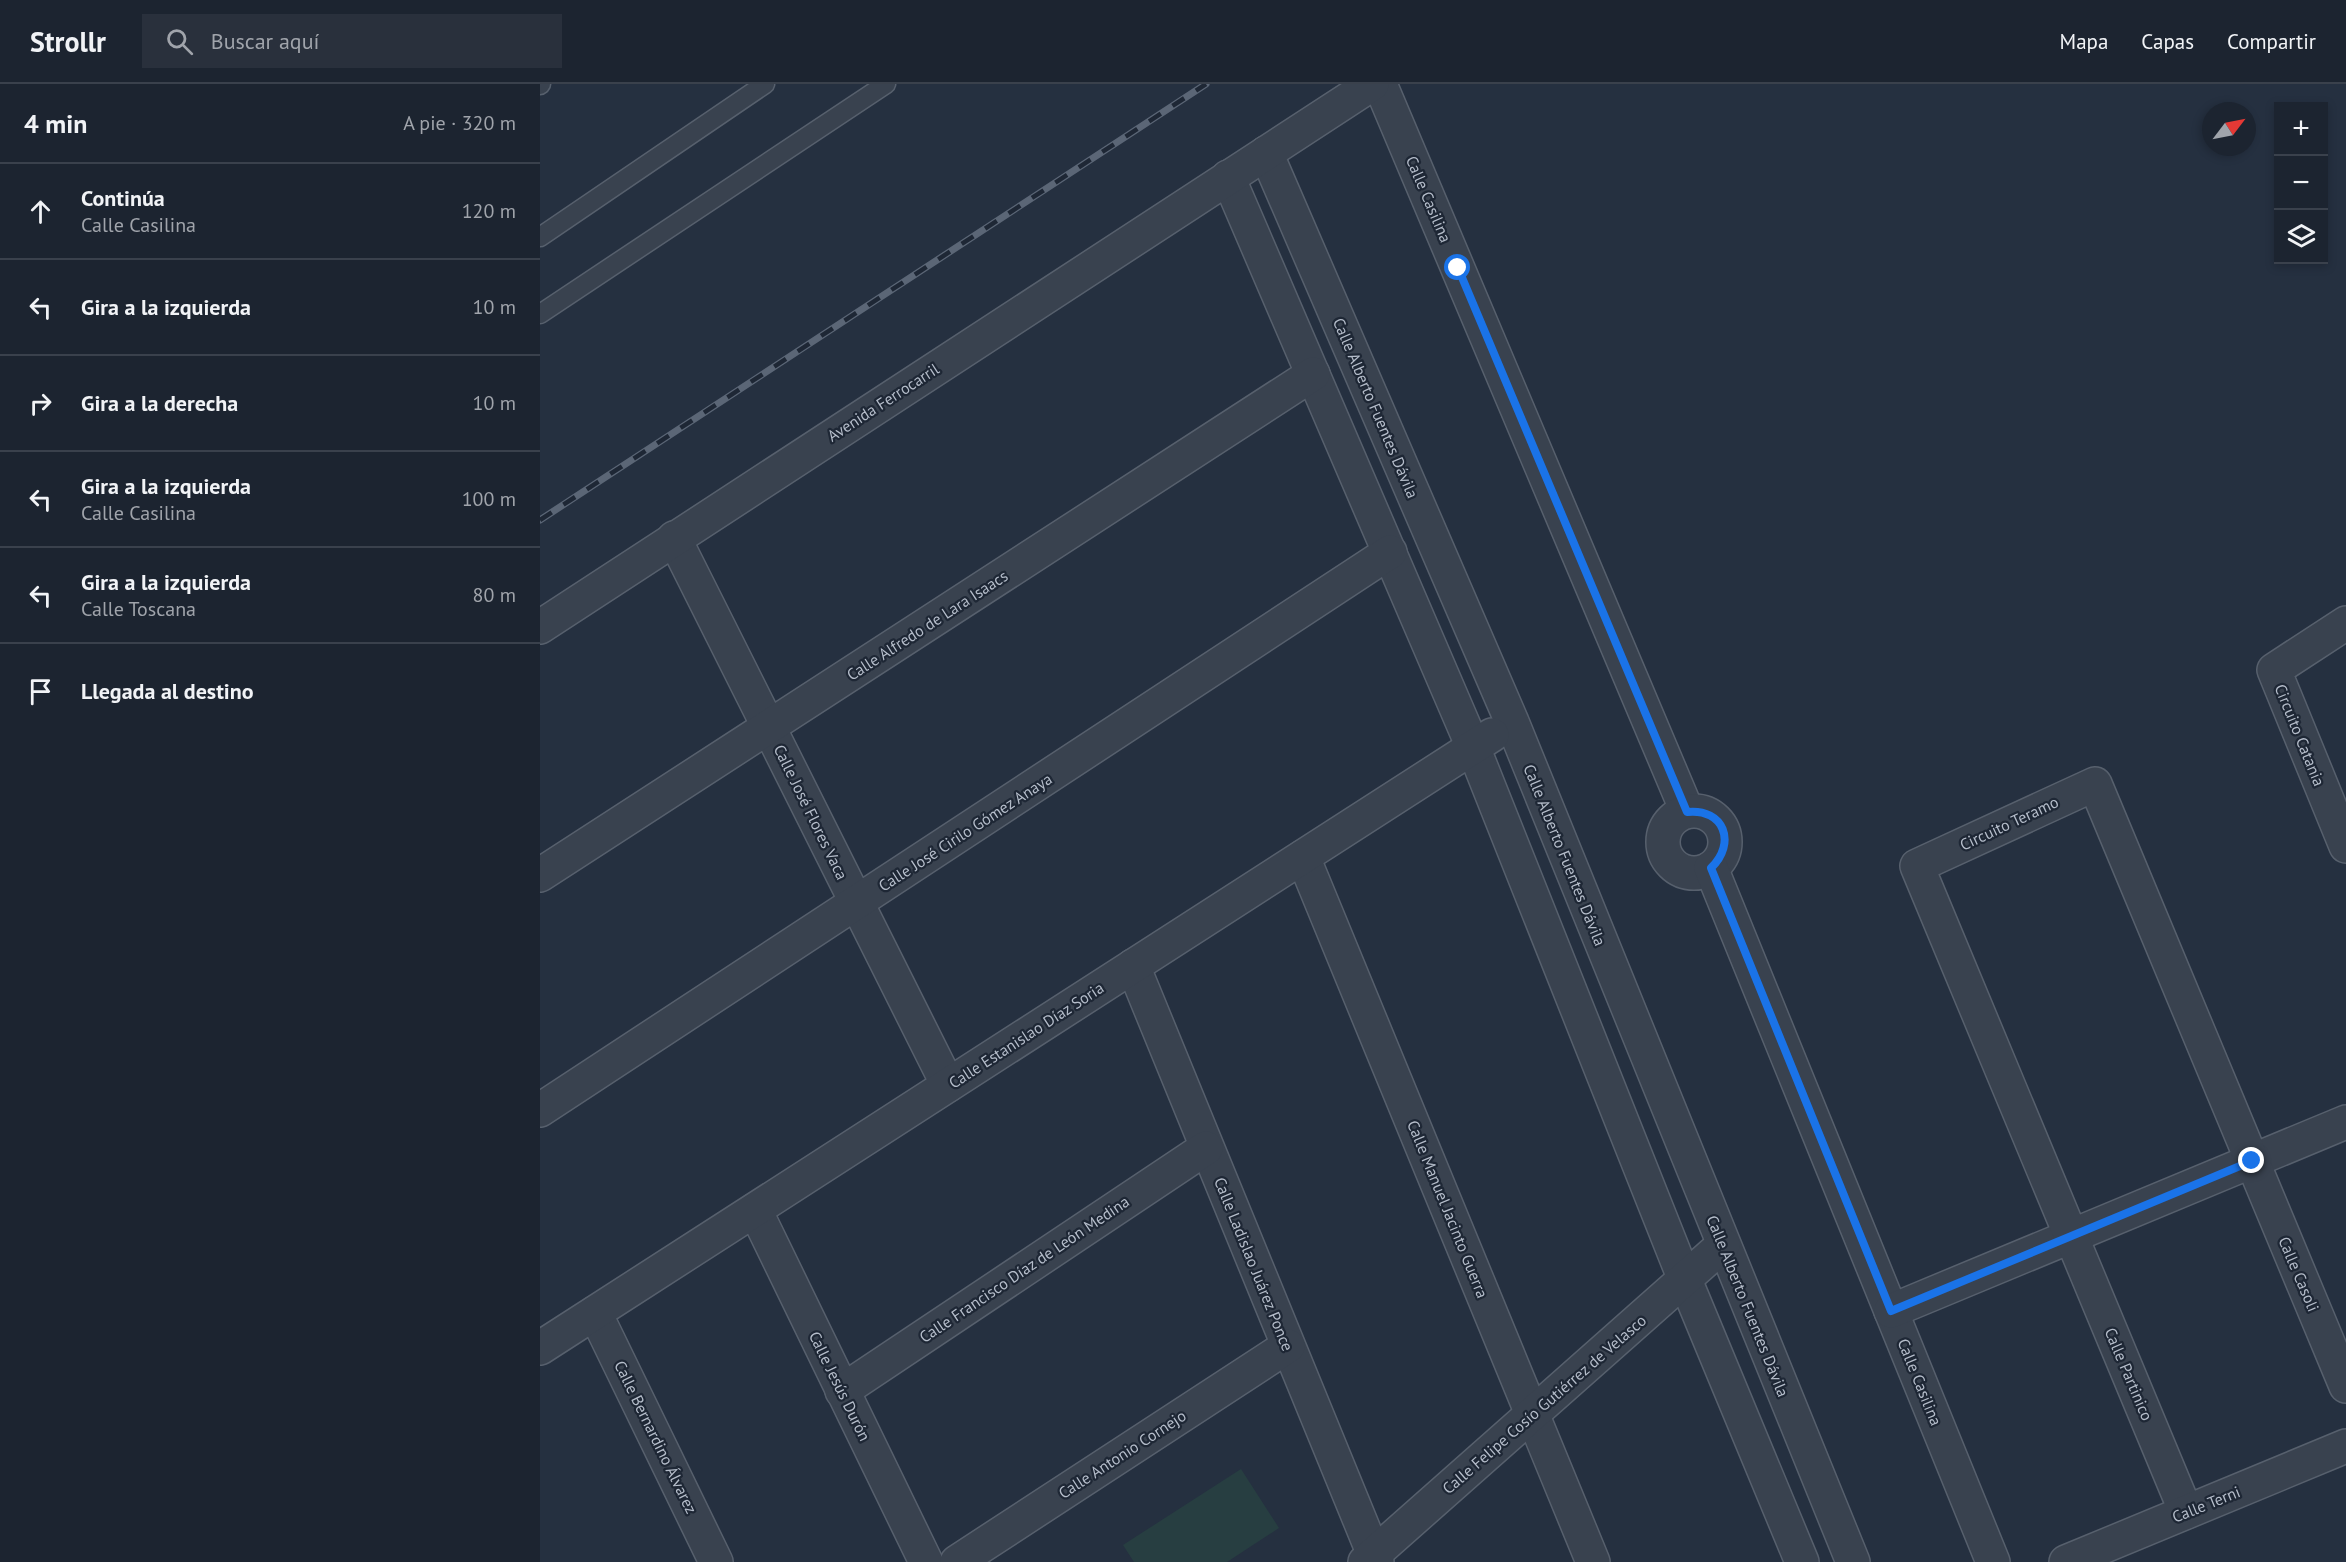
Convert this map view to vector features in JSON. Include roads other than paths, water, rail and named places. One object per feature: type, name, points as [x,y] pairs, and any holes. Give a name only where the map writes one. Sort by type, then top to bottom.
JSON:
[{"type":"street","points":[[1266,153],[1372,84]]},
{"type":"street","name":"Calle Casilina","points":[[1380,84],[1687,812]]},
{"type":"street","name":"Avenida Ferrocarril","points":[[540,627],[1266,153]]},
{"type":"street","name":"Calle Alberto Fuentes Dávila","points":[[1266,153],[1512,722],[1853,1562]]},
{"type":"street","points":[[1228,177],[1473,747],[1685,1280],[1802,1562]]},
{"type":"street","name":"Calle Alfredo de Lara Isaacs","points":[[540,876],[1312,374]]},
{"type":"street","name":"Calle José Flores Vaca","points":[[674,538],[948,1085]]},
{"type":"street","name":"Calle José Cirilo Gómez Anaya","points":[[540,1110],[1390,552]]},
{"type":"street","name":"Circuito Catania","points":[[2346,623],[2274,670],[2346,846]]},
{"type":"street","name":"Calle Estanislao Díaz Soria","points":[[540,1348],[1512,722]]},
{"type":"street","name":"Circuito Teramo","points":[[2071,1237],[1917,866],[2095,784],[2252,1161]]},
{"type":"street","points":[[1697,811],[1716,820],[1722,829],[1724,850],[1720,859],[1711,868],[1696,873],[1687,872],[1678,868],[1666,854],[1663,843],[1664,832],[1677,816],[1697,811]]},
{"type":"street","name":"Calle Manuel Jacinto Guerra","points":[[1303,857],[1593,1562]]},
{"type":"street","name":"Calle Casilina","points":[[1711,868],[1993,1562]]},
{"type":"street","name":"Calle Ladislao Juárez Ponce","points":[[1134,966],[1372,1559]]},
{"type":"street","points":[[1891,1311],[2346,1122]]},
{"type":"street","name":"Calle Francisco Díaz de León Medina","points":[[842,1391],[1206,1148]]},
{"type":"street","name":"Calle Casoli","points":[[2252,1161],[2337,1340],[2346,1386]]},
{"type":"street","name":"Calle Jesús Durón","points":[[754,1210],[926,1562]]},
{"type":"street","name":"Calle Partinico","points":[[2071,1237],[2186,1512]]},
{"type":"street","name":"Calle Felipe Cosío Gutiérrez de Velasco","points":[[1372,1559],[1532,1413],[1723,1245]]},
{"type":"street","name":"Calle Bernardino Álvarez","points":[[595,1313],[716,1562]]},
{"type":"street","name":"Calle Antonio Cornejo","points":[[957,1562],[1288,1346]]},
{"type":"street","name":"Calle Terni","points":[[2066,1562],[2346,1446]]},
{"type":"lane","points":[[540,237],[765,84]]},
{"type":"lane","points":[[540,314],[886,84]]},
{"type":"railway","points":[[540,520],[1206,84]]}]
